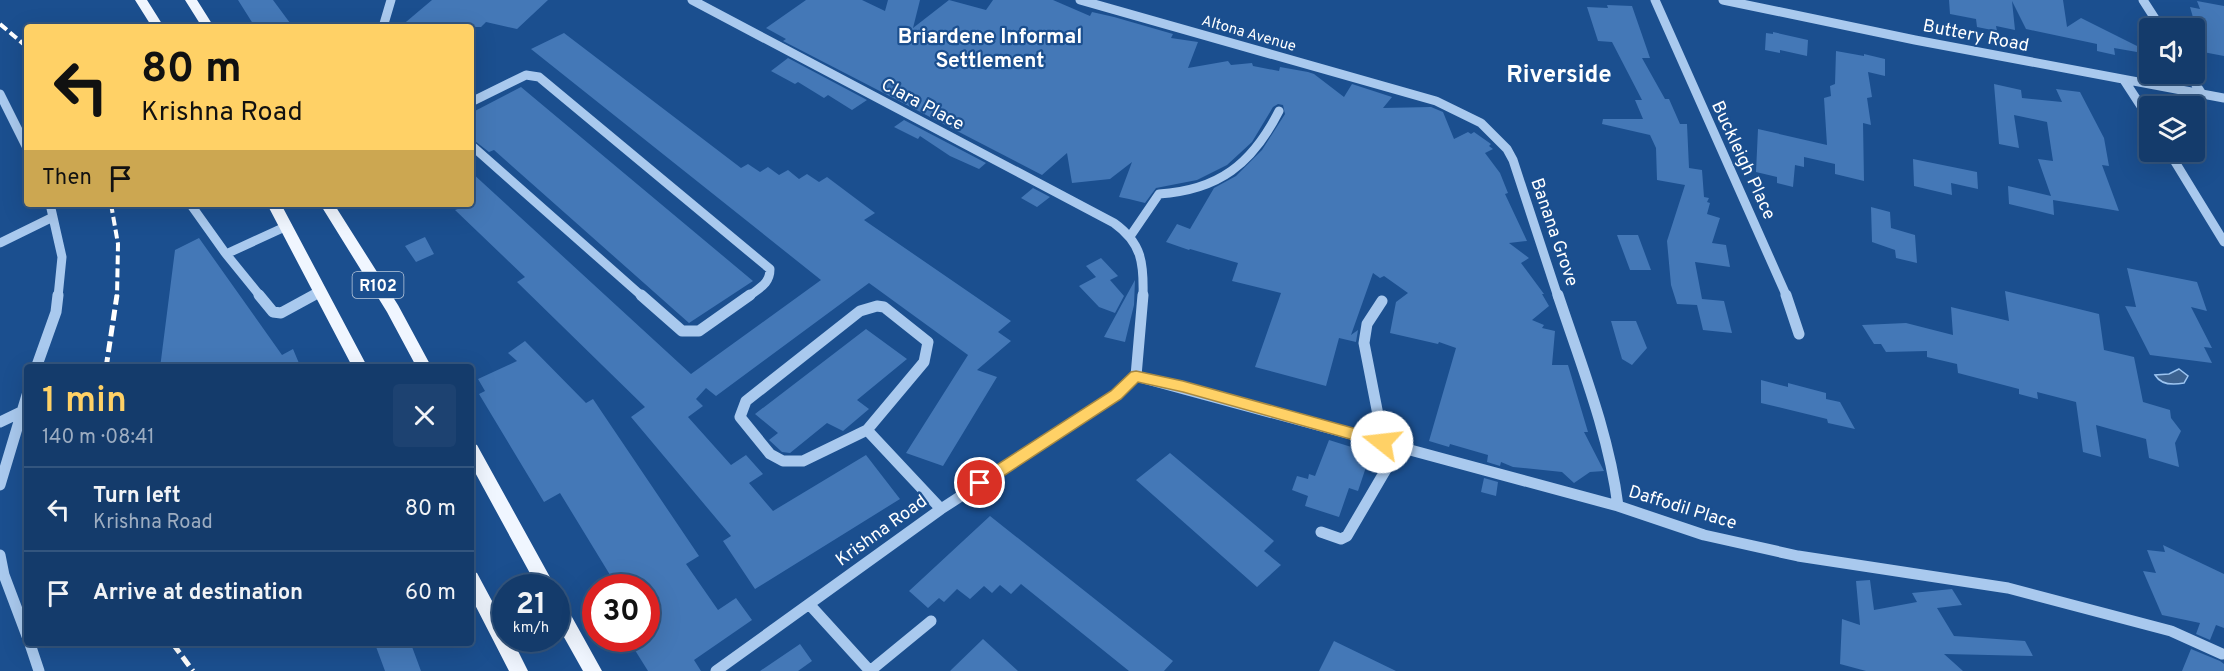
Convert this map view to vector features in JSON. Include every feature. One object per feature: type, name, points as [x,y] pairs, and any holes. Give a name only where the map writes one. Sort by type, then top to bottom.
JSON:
[{"type":"main road","points":[[141,0],[156,24]]},
{"type":"main road","points":[[190,0],[206,24]]},
{"type":"main road","name":"R102","points":[[276,207],[359,364]]},
{"type":"main road","name":"R102","points":[[329,207],[393,309],[423,364]]},
{"type":"main road","points":[[474,455],[539,574]]},
{"type":"main road","points":[[474,585],[519,671]]},
{"type":"main road","points":[[570,630],[593,671]]},
{"type":"street","points":[[385,24],[392,0]]},
{"type":"street","name":"Clara Place","points":[[692,0],[1104,218],[1133,238]]},
{"type":"street","name":"Altona Avenue","points":[[1080,0],[1341,74]]},
{"type":"street","name":"Buckleigh Place","points":[[1655,0],[1787,297],[1799,334]]},
{"type":"street","name":"Buttery Road","points":[[1723,0],[2224,98]]},
{"type":"street","points":[[2143,0],[2155,18]]},
{"type":"street","name":"Banana Grove","points":[[1341,74],[1453,107],[1491,131],[1508,148],[1593,400],[1615,483],[1618,506]]},
{"type":"street","points":[[474,101],[526,75],[539,77],[770,269],[770,278],[767,283],[699,331],[681,331],[474,148]]},
{"type":"street","points":[[2124,80],[2139,103]]},
{"type":"street","points":[[2196,84],[2202,94]]},
{"type":"street","points":[[0,94],[24,142]]},
{"type":"street","points":[[1136,376],[1143,275],[1133,238],[1159,195],[1186,194],[1199,190],[1240,165],[1263,142],[1279,111]]},
{"type":"street","points":[[2175,162],[2224,242]]},
{"type":"street","points":[[37,364],[56,312],[62,257],[51,207]]},
{"type":"street","points":[[192,207],[226,254],[273,312],[281,312],[321,291]]},
{"type":"street","points":[[0,243],[53,217]]},
{"type":"street","points":[[2212,220],[2224,223]]},
{"type":"street","points":[[226,254],[287,226]]},
{"type":"street","points":[[1321,532],[1341,539],[1347,536],[1388,466],[1374,386],[1363,353],[1362,341],[1373,312],[1382,301]]},
{"type":"street","points":[[877,306],[884,308],[928,342],[928,350],[924,363],[867,430],[803,461],[783,461],[770,454],[740,417],[742,409],[752,394],[860,311],[877,306]]},
{"type":"street","name":"Daffodil Place","points":[[1136,376],[1618,506],[1694,532],[1798,556],[2008,588],[2171,631],[2222,654]]},
{"type":"street","name":"Krishna Road","points":[[716,671],[941,509],[1116,395],[1136,376]]},
{"type":"street","points":[[0,485],[24,404]]},
{"type":"street","points":[[0,422],[21,412]]},
{"type":"street","points":[[867,430],[941,509]]},
{"type":"street","points":[[0,555],[4,575],[24,628]]},
{"type":"street","points":[[809,604],[870,671],[931,621]]},
{"type":"street","points":[[31,646],[39,671]]},
{"type":"water","points":[[2179,369],[2188,376],[2184,383],[2164,382],[2155,375],[2169,374]]},
{"type":"building","points":[[238,0],[273,0],[291,24],[253,24]]},
{"type":"building","points":[[432,0],[548,0],[517,29],[486,22],[481,27],[474,27],[474,24],[404,24]]},
{"type":"building","points":[[806,0],[862,0],[885,11],[888,0],[920,0],[913,28],[949,0],[986,10],[993,0],[1053,0],[1090,16],[1092,12],[1114,17],[1173,34],[1171,38],[1198,42],[1188,68],[1228,61],[1231,65],[1252,63],[1253,66],[1279,71],[1280,67],[1314,74],[1344,97],[1352,84],[1392,97],[1383,108],[1431,107],[1443,112],[1454,139],[1468,132],[1471,134],[1474,132],[1491,144],[1489,146],[1493,149],[1485,153],[1500,173],[1508,193],[1505,194],[1527,241],[1509,243],[1529,258],[1521,263],[1544,294],[1542,294],[1549,306],[1532,320],[1544,325],[1542,328],[1555,331],[1552,365],[1568,365],[1588,432],[1584,432],[1604,471],[1590,472],[1574,483],[1562,472],[1513,467],[1501,462],[1500,466],[1487,462],[1488,455],[1450,444],[1449,447],[1429,441],[1456,348],[1439,342],[1438,344],[1390,333],[1396,302],[1408,293],[1384,276],[1380,278],[1373,273],[1351,335],[1358,330],[1356,342],[1339,338],[1326,386],[1255,367],[1281,293],[1232,281],[1238,263],[1166,242],[1177,224],[1190,229],[1214,188],[1236,176],[1262,150],[1285,114],[1283,105],[1278,104],[1273,107],[1252,142],[1227,165],[1197,180],[1156,188],[1145,203],[1119,197],[1132,162],[1110,179],[1072,183],[1067,153],[1042,175],[783,41],[786,39],[766,28]]},
{"type":"building","points":[[1949,0],[2063,0],[2067,27],[2081,18],[2139,47],[2137,52],[2114,48],[2115,55],[2097,51],[2097,44],[2026,29],[2012,1],[2015,30],[1996,26],[1997,31],[1977,27],[1976,19],[1950,14]]},
{"type":"building","points":[[2197,1],[2224,6],[2224,56],[2205,52],[2205,18],[2193,18],[2190,7],[2200,9]]},
{"type":"building","points":[[1607,5],[1632,6],[1650,58],[1642,58],[1665,99],[1669,99],[1680,124],[1687,124],[1689,168],[1702,170],[1704,197],[1709,198],[1707,202],[1710,203],[1707,214],[1720,218],[1712,243],[1726,245],[1730,267],[1695,262],[1702,299],[1724,301],[1732,333],[1703,330],[1697,305],[1677,304],[1671,285],[1667,241],[1685,185],[1657,180],[1656,148],[1650,135],[1602,124],[1603,119],[1643,119],[1635,100],[1642,100],[1612,42],[1598,41],[1587,7],[1608,8]]},
{"type":"building","points":[[1773,32],[1808,40],[1807,56],[1780,50],[1780,53],[1765,50],[1766,33],[1773,34]]},
{"type":"building","points":[[564,33],[741,168],[748,164],[760,172],[768,167],[779,175],[788,170],[799,179],[807,174],[819,182],[827,177],[875,213],[864,220],[1011,321],[998,332],[1011,341],[977,370],[997,377],[943,466],[906,453],[968,355],[869,283],[716,396],[706,388],[696,399],[703,406],[688,417],[731,465],[746,455],[763,474],[749,483],[773,511],[866,455],[900,499],[755,589],[723,541],[731,536],[631,417],[645,407],[517,282],[525,277],[455,210],[474,207],[474,175],[691,374],[821,280],[531,49]]},
{"type":"building","points":[[1836,51],[1885,59],[1885,76],[1868,72],[1872,97],[1867,98],[1871,125],[1863,123],[1864,181],[1835,174],[1835,164],[1804,157],[1804,167],[1795,165],[1793,187],[1777,183],[1777,177],[1756,172],[1758,129],[1827,145],[1824,98],[1831,96],[1830,86],[1835,84]]},
{"type":"building","points":[[788,58],[867,100],[852,110],[828,95],[824,98],[798,82],[795,84],[771,71]]},
{"type":"building","points":[[1994,84],[2021,90],[2022,98],[2062,102],[2056,89],[2080,92],[2104,138],[2109,166],[2102,165],[2119,211],[2053,200],[2054,215],[2009,204],[2008,186],[2051,196],[2038,159],[2053,161],[2047,122],[2014,115],[2019,148],[1999,144]]},
{"type":"building","points":[[521,87],[753,281],[689,323],[494,150],[489,152],[474,140],[474,111]]},
{"type":"building","points":[[904,120],[986,163],[979,169],[950,156],[920,136],[918,139],[894,127]]},
{"type":"building","points":[[1913,159],[1977,172],[1978,189],[1951,183],[1952,195],[1914,186]]},
{"type":"building","points":[[1033,188],[1050,197],[1037,207],[1021,198]]},
{"type":"building","points":[[1871,207],[1890,212],[1891,228],[1915,235],[1917,263],[1896,258],[1895,250],[1872,242]]},
{"type":"building","points":[[1617,235],[1638,235],[1651,270],[1630,270]]},
{"type":"building","points":[[425,237],[434,254],[416,262],[405,246]]},
{"type":"building","points":[[199,238],[282,355],[293,349],[299,364],[161,364],[175,250]]},
{"type":"building","points":[[1101,258],[1118,276],[1110,280],[1124,296],[1115,313],[1099,307],[1079,286],[1096,277],[1086,266]]},
{"type":"building","points":[[2127,268],[2197,282],[2207,311],[2191,307],[2212,348],[2204,347],[2212,363],[2150,355],[2125,306],[2136,307]]},
{"type":"building","points":[[1135,280],[1134,305],[1125,342],[1104,337]]},
{"type":"building","points":[[2005,291],[2099,314],[2104,350],[2134,357],[2143,402],[2170,410],[2171,418],[2181,431],[2175,443],[2179,467],[2149,458],[2146,439],[2096,425],[2101,457],[2083,452],[2076,402],[2037,392],[2038,399],[2019,394],[2019,389],[1958,373],[1957,364],[1927,357],[1927,351],[1886,352],[1881,344],[1874,344],[1862,325],[1906,323],[1953,335],[1951,307],[2009,321]]},
{"type":"building","points":[[1611,321],[1636,321],[1647,348],[1632,365],[1622,359]]},
{"type":"building","points":[[866,329],[907,359],[857,400],[869,409],[843,431],[827,423],[790,453],[782,452],[769,440],[778,433],[755,414]]},
{"type":"building","points":[[525,341],[586,403],[593,399],[699,556],[686,564],[718,610],[736,598],[752,620],[694,660],[701,671],[648,671],[636,652],[660,652],[660,574],[609,574],[560,493],[544,502],[479,394],[485,391],[478,379],[517,361],[508,353]]},
{"type":"building","points":[[1761,380],[1788,387],[1788,383],[1826,393],[1826,399],[1840,402],[1855,429],[1828,423],[1827,419],[1761,403]]},
{"type":"building","points":[[1329,440],[1361,450],[1359,455],[1369,458],[1358,491],[1349,488],[1339,517],[1305,506],[1308,496],[1292,490],[1297,476],[1308,479],[1309,474],[1315,476]]},
{"type":"building","points":[[1170,453],[1274,541],[1264,551],[1281,565],[1257,587],[1136,480]]},
{"type":"building","points":[[1484,478],[1498,482],[1496,496],[1481,492]]},
{"type":"building","points":[[990,516],[1173,661],[1164,671],[1129,671],[1021,584],[1011,594],[1000,585],[992,593],[984,586],[970,599],[957,589],[944,602],[939,598],[928,608],[909,591]]},
{"type":"building","points":[[2163,545],[2224,574],[2224,628],[2216,625],[2210,640],[2196,634],[2200,623],[2162,615],[2143,571],[2156,573],[2147,550],[2165,552]]},
{"type":"building","points":[[1870,580],[1874,610],[1917,602],[1912,593],[1952,589],[1962,605],[1937,608],[1954,636],[2025,641],[2033,656],[1944,654],[1963,671],[1866,671],[1840,664],[1842,619],[1860,625],[1856,581]]},
{"type":"building","points":[[983,639],[1018,671],[950,671]]},
{"type":"building","points":[[1334,641],[1396,671],[1319,671]]},
{"type":"building","points":[[800,644],[812,661],[798,671],[760,671]]},
{"type":"building","points":[[376,646],[412,646],[421,671],[385,671]]},
{"type":"building","points":[[2191,649],[2220,661],[2224,664],[2224,671],[2182,671]]},
{"type":"railway","points":[[0,24],[24,44]]},
{"type":"railway","points":[[112,207],[118,244],[117,297]]},
{"type":"railway","points":[[107,364],[117,295]]},
{"type":"railway","points":[[174,646],[193,671]]},
{"type":"district","name":"Briardene Informal Settlement","points":[[990,48]]},
{"type":"district","name":"Riverside","points":[[1559,74]]},
{"type":"route","points":[[980,483],[1116,395],[1136,376],[1289,415],[1382,442]]}]
